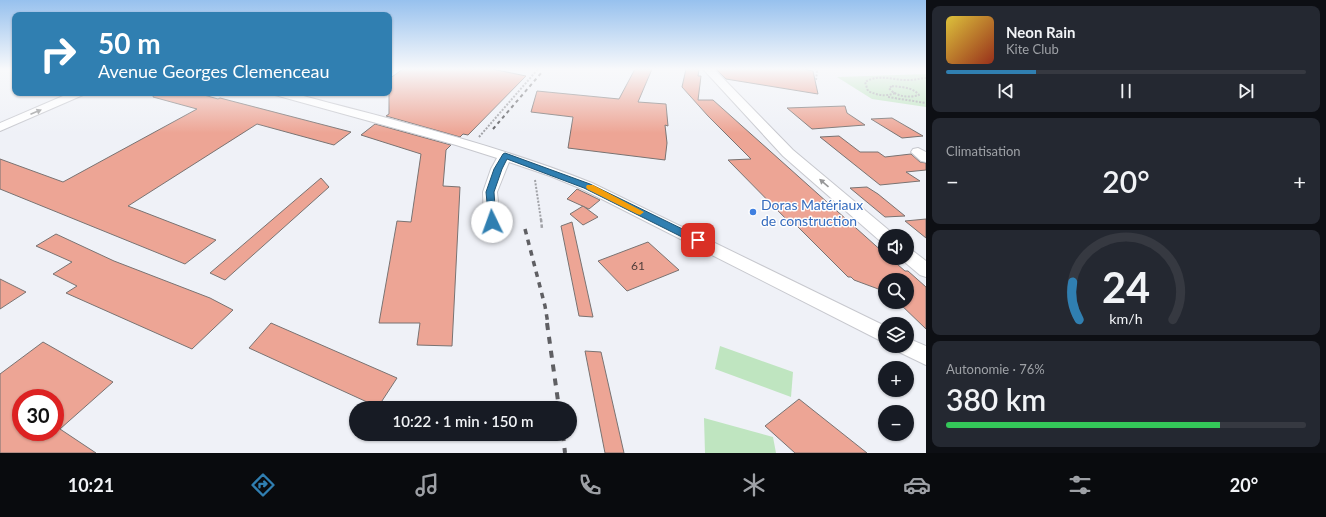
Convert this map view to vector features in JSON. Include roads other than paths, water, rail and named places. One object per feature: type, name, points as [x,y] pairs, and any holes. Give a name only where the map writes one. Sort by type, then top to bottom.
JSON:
[{"type":"street","points":[[728,90],[791,156],[878,230]]},
{"type":"street","points":[[0,127],[72,96]]},
{"type":"street","points":[[289,96],[472,146],[534,165],[587,186],[878,332]]},
{"type":"street","points":[[492,222],[490,192],[498,169],[505,156]]},
{"type":"street","points":[[914,261],[926,271]]},
{"type":"street","points":[[914,350],[926,356]]},
{"type":"railway","points":[[493,129],[526,90]]},
{"type":"railway","points":[[525,229],[545,306],[548,324]]},
{"type":"railway","points":[[547,323],[558,401]]},
{"type":"railway","points":[[564,441],[565,453]]},
{"type":"place","name":"Doras Matériaux de construction","points":[[753,212]]}]
